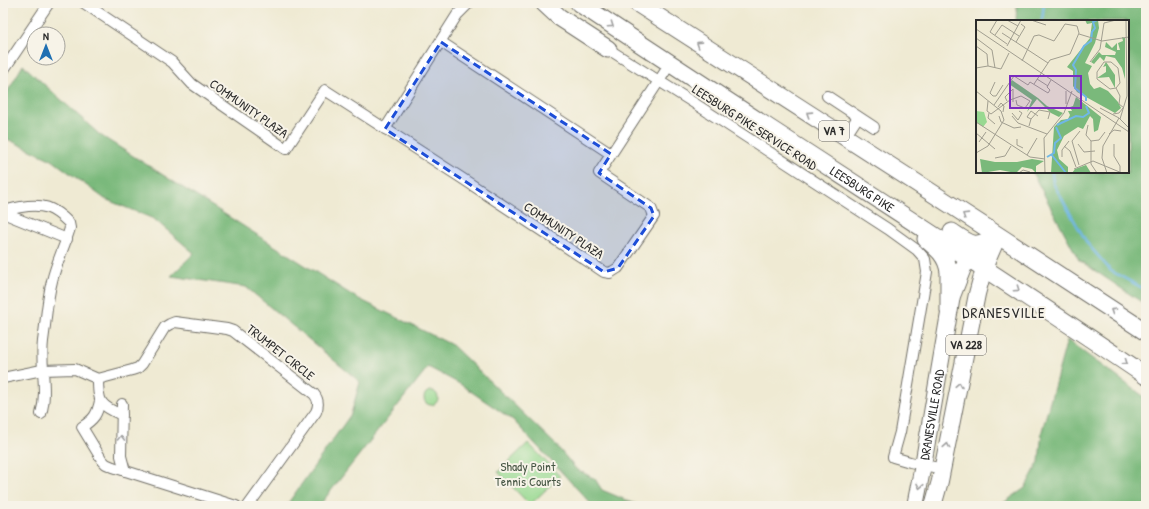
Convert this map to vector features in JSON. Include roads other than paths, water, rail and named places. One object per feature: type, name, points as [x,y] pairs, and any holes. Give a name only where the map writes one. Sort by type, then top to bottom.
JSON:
[{"type":"highway","points":[[544,3],[559,17],[608,48]]},
{"type":"highway","name":"LEESBURG PIKE","points":[[579,3],[670,64],[969,258],[1146,376]]},
{"type":"highway","name":"VA 7","points":[[640,4],[1146,332]]},
{"type":"highway","points":[[746,113],[802,139],[970,244],[982,244],[998,236]]},
{"type":"highway","points":[[886,204],[937,248],[946,259],[950,272],[949,312]]},
{"type":"main road","name":"DRANESVILLE ROAD","points":[[915,506],[949,312],[958,277],[969,258],[998,236]]},
{"type":"main road","name":"DRANESVILLE ROAD","points":[[933,506],[943,469],[977,294],[984,268],[998,236]]},
{"type":"street","points":[[3,71],[49,3]]},
{"type":"street","name":"COMMUNITY PLAZA","points":[[84,3],[172,62],[192,84],[286,150],[325,90],[604,272],[610,273],[618,268],[654,216],[651,208],[599,173],[670,64]]},
{"type":"street","points":[[457,15],[459,3]]},
{"type":"street","points":[[385,129],[457,15],[469,3]]},
{"type":"street","points":[[441,42],[611,154]]},
{"type":"street","name":"LEESBURG PIKE SERVICE ROAD","points":[[608,48],[855,209],[917,250],[926,258],[927,272],[901,425],[893,457],[923,465]]},
{"type":"street","points":[[827,96],[874,127]]},
{"type":"street","points":[[845,138],[858,117]]},
{"type":"street","points":[[855,209],[866,191]]},
{"type":"street","points":[[3,212],[34,205],[47,207],[64,218],[69,223],[70,228],[51,286],[43,343],[42,370],[44,404],[41,414]]},
{"type":"street","points":[[3,212],[67,239]]},
{"type":"street","name":"TRUMPET CIRCLE","points":[[98,379],[138,368],[165,327],[178,322],[233,331],[314,394],[318,400],[318,408],[316,412],[248,506]]},
{"type":"street","points":[[3,378],[42,370],[75,369],[98,379],[98,395],[100,401],[107,408],[122,415]]},
{"type":"street","points":[[100,401],[98,413],[92,420],[82,427],[102,460],[110,466],[236,506]]},
{"type":"street","points":[[122,404],[121,456],[125,471]]},
{"type":"street","points":[[923,465],[943,469]]},
{"type":"waterway","points":[[1042,20],[1044,3]]},
{"type":"waterway","points":[[1052,173],[1053,183],[1087,243],[1111,271],[1146,290]]},
{"type":"district","name":"DRANESVILLE","points":[[1004,313]]},
{"type":"park label","name":"Shady Point Tennis Courts","points":[[528,474]]}]
